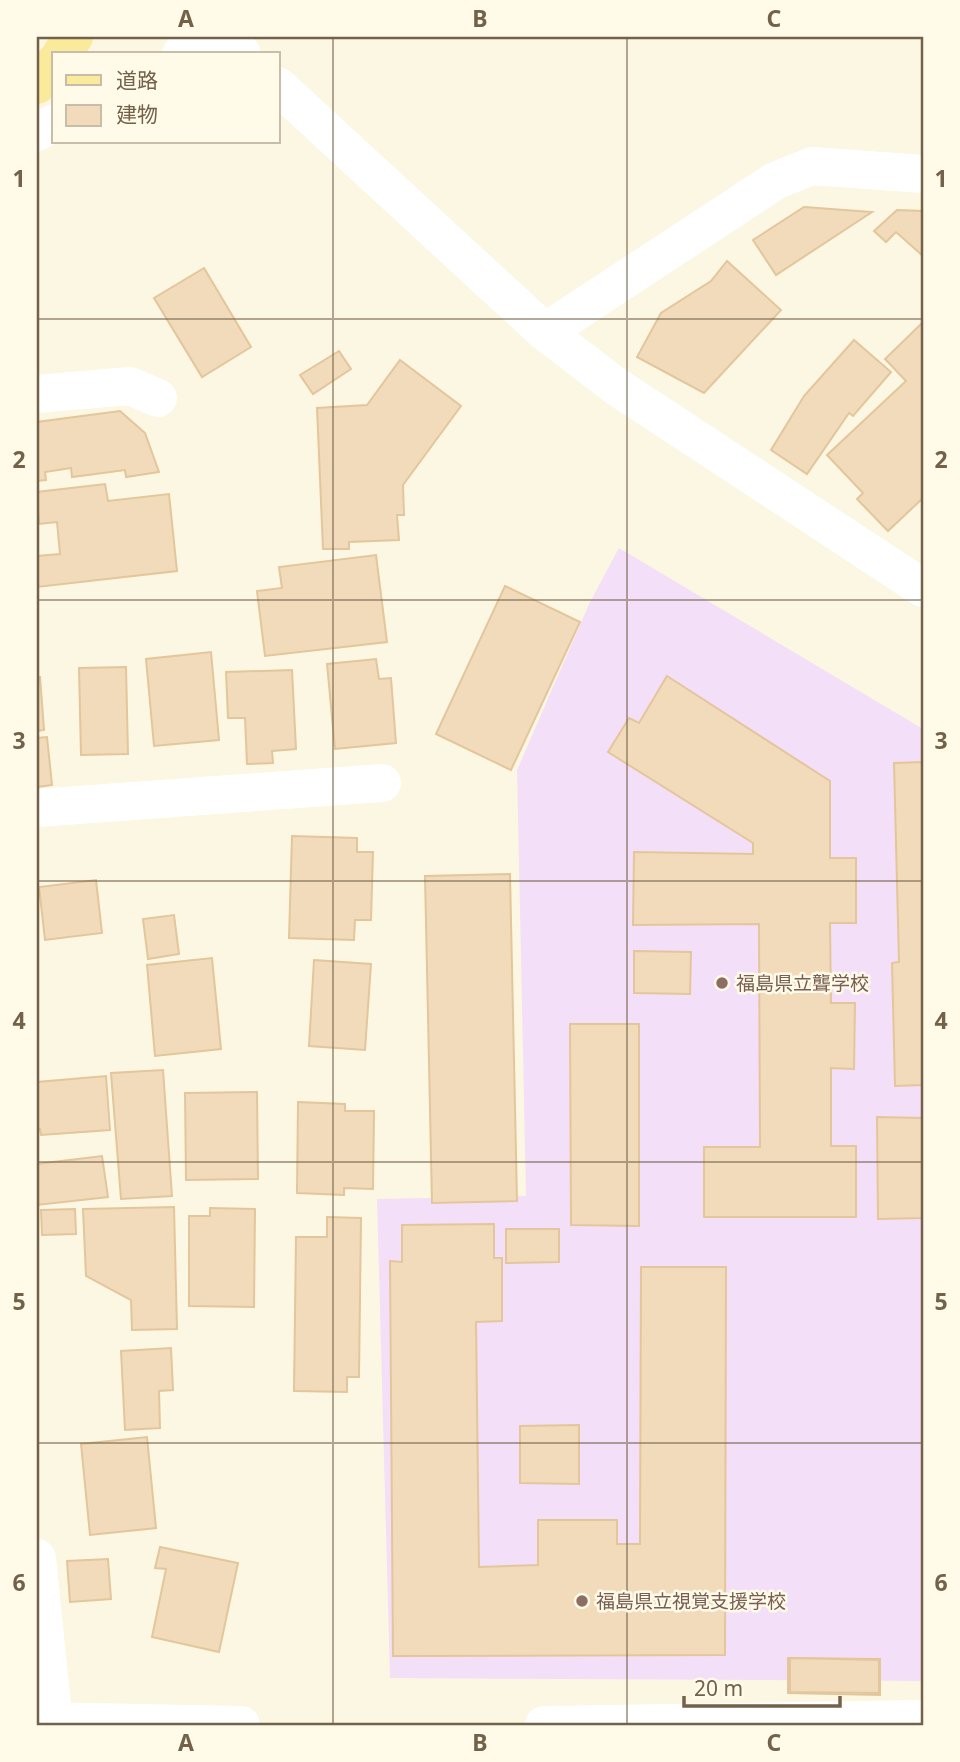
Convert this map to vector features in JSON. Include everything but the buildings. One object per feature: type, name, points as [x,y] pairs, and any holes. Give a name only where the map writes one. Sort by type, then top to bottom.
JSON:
[{"type":"main road","points":[[63,52],[74,37]]},
{"type":"main road","points":[[37,85],[52,66]]},
{"type":"street","points":[[185,52],[213,37]]},
{"type":"street","points":[[223,37],[240,52]]},
{"type":"street","points":[[280,88],[545,332],[617,387],[923,588]]},
{"type":"street","points":[[545,332],[775,181],[812,166],[923,174]]},
{"type":"street","points":[[37,394],[130,386],[158,398]]},
{"type":"street","points":[[37,808],[382,783]]},
{"type":"street","points":[[37,1558],[49,1722],[241,1725]]},
{"type":"street","points":[[544,1725],[923,1719]]},
{"type":"shaded area","name":"福島県立聾学校","points":[[619,548],[923,729],[923,1681],[390,1678],[377,1199],[526,1196],[517,770],[590,602]]},
{"type":"place","name":"福島県立聾学校","points":[[722,983]]},
{"type":"place","name":"福島県立視覚支援学校","points":[[582,1601]]}]
